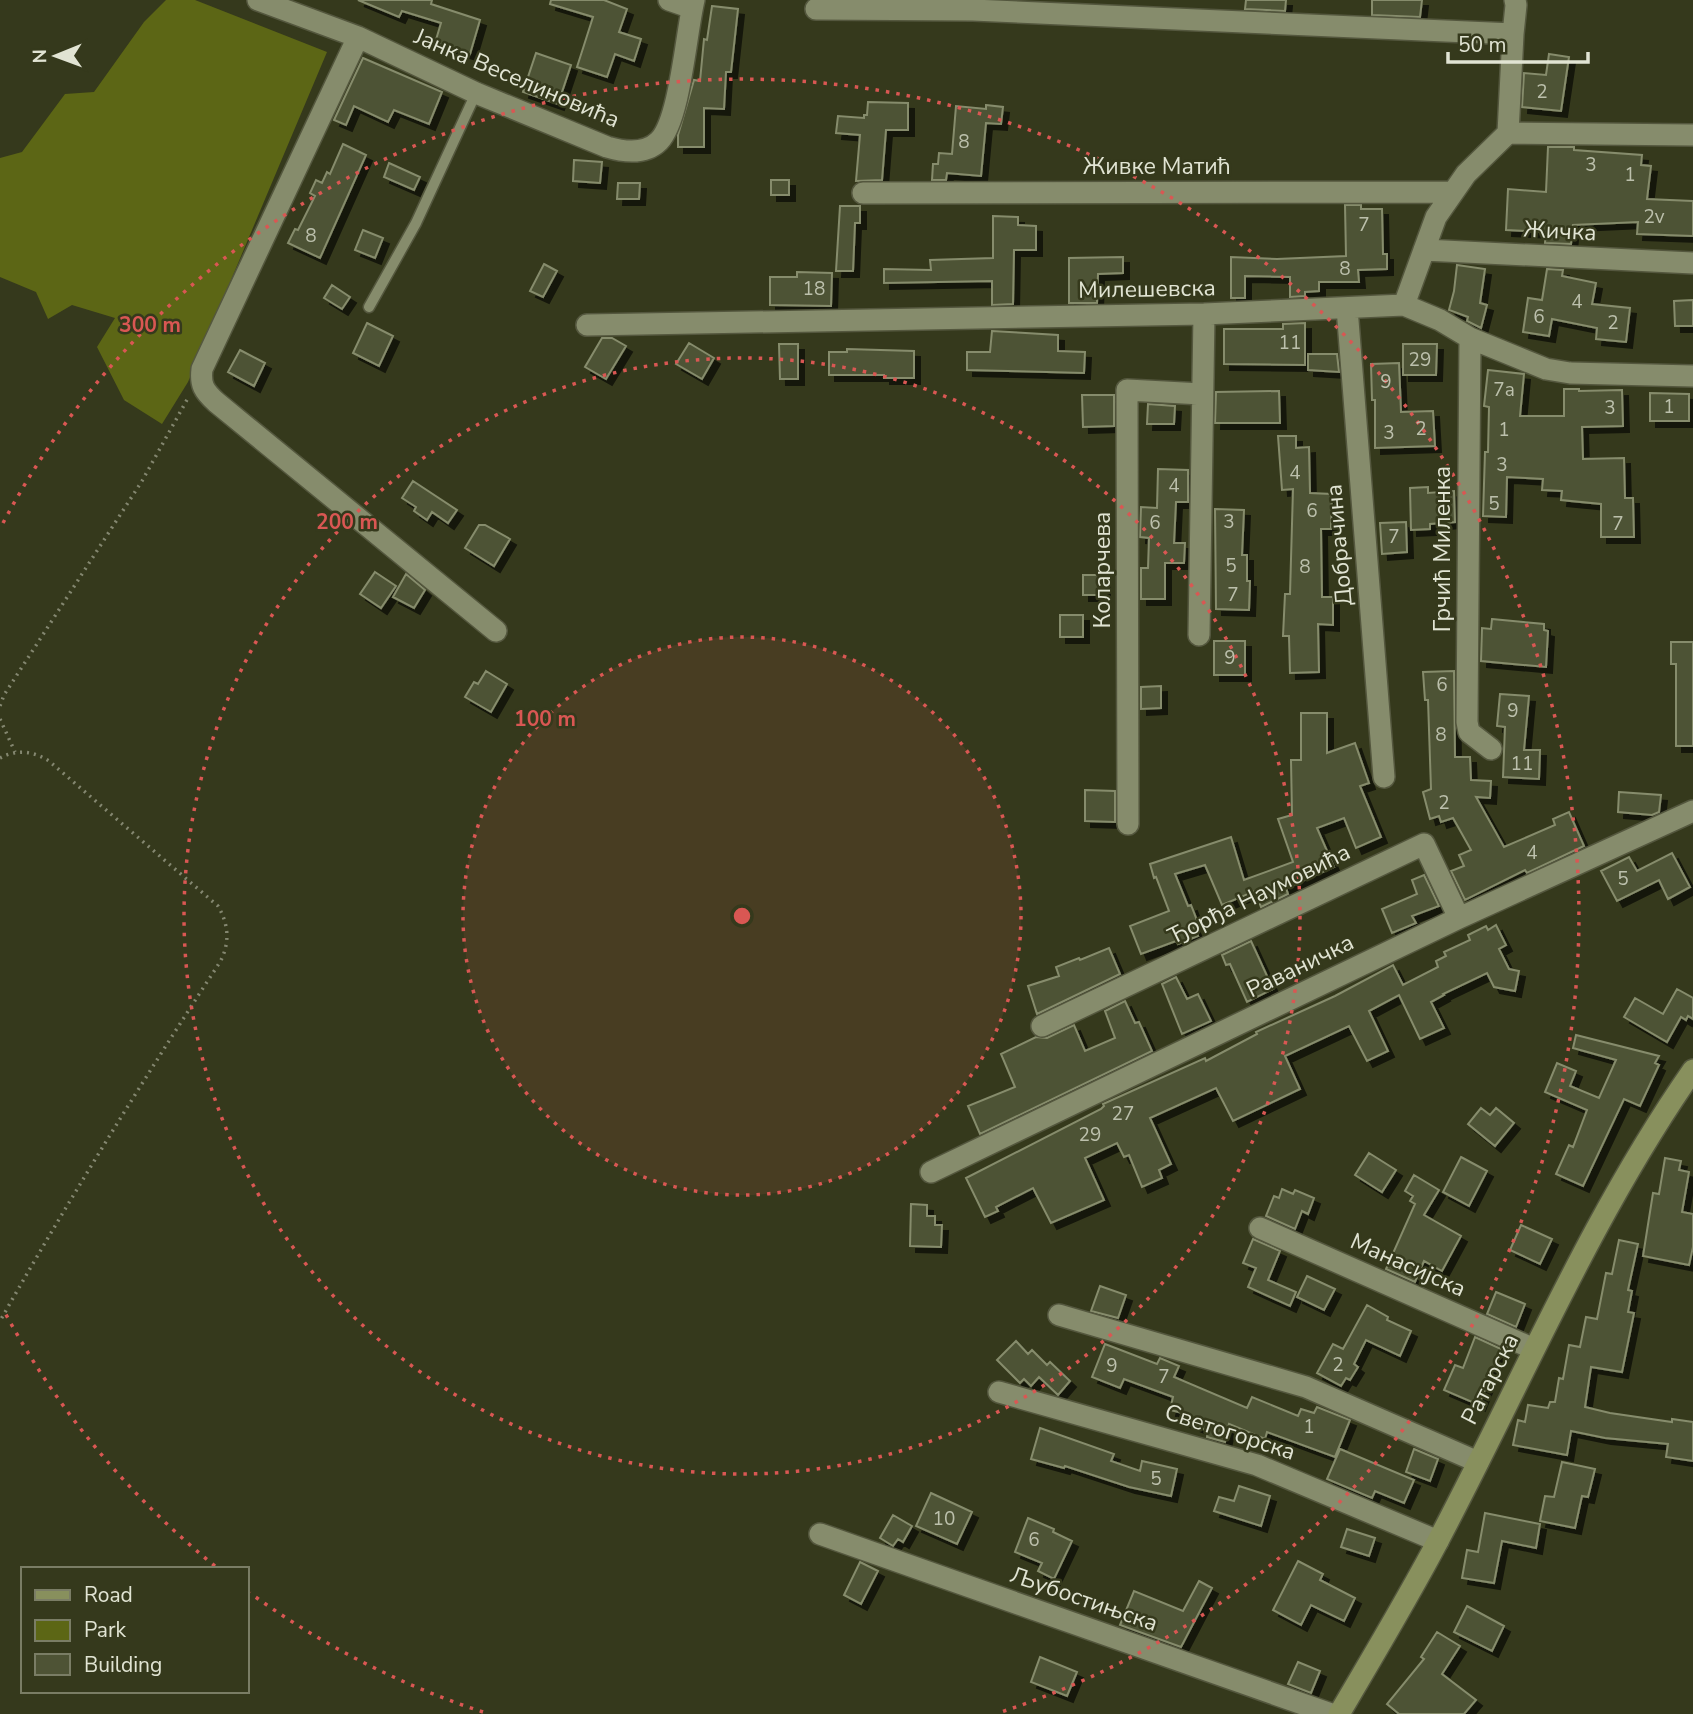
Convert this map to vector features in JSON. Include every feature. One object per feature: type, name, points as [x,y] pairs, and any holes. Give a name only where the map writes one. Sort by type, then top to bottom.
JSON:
[{"type":"street","name":"Јанка Веселиновића","points":[[258,0],[358,37],[477,93],[619,150],[647,149],[659,141],[671,122],[693,4]]},
{"type":"street","points":[[669,0],[693,4]]},
{"type":"street","points":[[1508,133],[1515,0]]},
{"type":"street","points":[[816,9],[974,10],[1513,34]]},
{"type":"street","points":[[358,37],[202,369],[201,382],[204,391],[216,402],[496,631]]},
{"type":"street","points":[[1404,305],[1436,217],[1452,192],[1508,133],[1693,135]]},
{"type":"street","name":"Живке Матић","points":[[863,193],[1452,192]]},
{"type":"street","name":"Жичка","points":[[1424,250],[1693,263]]},
{"type":"street","name":"Милешевска","points":[[587,325],[1203,314],[1404,305],[1440,320],[1470,338],[1546,369],[1570,373],[1693,376]]},
{"type":"street","name":"Добрачина","points":[[1347,308],[1384,777]]},
{"type":"street","points":[[1199,635],[1203,314]]},
{"type":"street","name":"Грчић Миленка","points":[[1470,338],[1467,722],[1469,733],[1491,749]]},
{"type":"street","name":"Коларчева","points":[[1128,824],[1127,390],[1202,394]]},
{"type":"street","name":"Раваничка","points":[[931,1172],[1459,918],[1693,811]]},
{"type":"street","name":"Ђорђа Наумовића","points":[[1042,1026],[1424,844],[1459,918]]},
{"type":"street","name":"Ратарска","points":[[1339,1714],[1438,1541],[1611,1200],[1660,1118],[1693,1070]]},
{"type":"street","name":"Манасијска","points":[[1260,1228],[1534,1349]]},
{"type":"street","points":[[1059,1315],[1306,1387],[1478,1462]]},
{"type":"street","name":"Светогорска","points":[[999,1392],[1257,1465],[1438,1541]]},
{"type":"street","name":"Љубостињска","points":[[820,1534],[1331,1714]]},
{"type":"lane","points":[[369,307],[416,223],[477,93]]},
{"type":"path","points":[[0,706],[4,695],[142,481],[193,390],[201,382]]},
{"type":"path","points":[[0,719],[15,752]]},
{"type":"path","points":[[0,758],[15,752],[41,756],[132,830],[218,906],[223,914],[227,933],[225,953],[220,962],[57,1220],[0,1321]]},
{"type":"green space","points":[[166,0],[195,0],[327,52],[188,382],[162,424],[124,400],[97,347],[115,318],[72,305],[48,319],[36,292],[0,277],[0,158],[22,152],[65,94],[94,92],[144,22]]},
{"type":"building","points":[[358,0],[432,0],[431,4],[480,20],[470,54],[435,43],[441,23],[402,11],[399,17]]},
{"type":"building","points":[[551,0],[604,0],[627,9],[619,32],[641,39],[634,61],[615,54],[607,77],[577,67],[593,17],[550,4]]},
{"type":"building","points":[[1246,0],[1286,0],[1285,11],[1245,9]]},
{"type":"building","points":[[1372,0],[1422,0],[1420,17],[1372,15]]},
{"type":"building","points":[[712,6],[738,9],[731,72],[726,72],[724,109],[704,108],[704,147],[678,147],[678,135],[694,80],[700,81],[704,39],[707,40]]},
{"type":"building","points":[[536,53],[571,65],[558,104],[523,92]]},
{"type":"building","points":[[1549,54],[1569,57],[1561,111],[1522,107],[1524,73],[1546,75]]},
{"type":"building","points":[[363,58],[442,92],[429,124],[394,110],[388,122],[354,106],[346,125],[334,120]]},
{"type":"building","points":[[868,102],[908,103],[908,130],[886,130],[882,180],[856,181],[860,135],[836,133],[838,116],[864,118],[864,115],[867,115]]},
{"type":"building","points":[[986,105],[1003,107],[1001,124],[986,123],[981,176],[947,173],[946,180],[932,180],[933,164],[938,164],[939,153],[952,154],[956,106],[986,109]]},
{"type":"building","points":[[343,144],[366,155],[320,258],[288,243],[295,229],[298,230],[315,196],[310,193],[316,180],[322,183],[327,172],[330,174]]},
{"type":"building","points":[[1548,147],[1574,147],[1574,150],[1642,155],[1641,165],[1651,166],[1647,199],[1693,201],[1693,236],[1637,234],[1638,222],[1573,225],[1571,244],[1545,243],[1546,232],[1506,230],[1508,189],[1546,192]]},
{"type":"building","points":[[574,160],[602,162],[600,183],[573,181]]},
{"type":"building","points":[[389,163],[420,177],[414,190],[384,177]]},
{"type":"building","points":[[771,180],[789,180],[789,195],[771,195]]},
{"type":"building","points":[[618,183],[640,183],[639,199],[617,199]]},
{"type":"building","points":[[1345,205],[1361,205],[1361,209],[1382,209],[1383,254],[1387,254],[1387,269],[1358,270],[1359,282],[1319,282],[1319,291],[1290,297],[1290,277],[1245,276],[1245,298],[1231,298],[1231,257],[1277,259],[1346,256]]},
{"type":"building","points":[[840,206],[860,206],[860,223],[855,223],[853,271],[836,271]]},
{"type":"building","points":[[993,216],[1018,217],[1018,225],[1036,226],[1036,250],[1014,250],[1013,304],[992,305],[992,281],[884,283],[884,269],[931,270],[930,260],[993,258]]},
{"type":"building","points":[[363,230],[383,238],[375,258],[355,250]]},
{"type":"building","points":[[1123,257],[1123,273],[1098,274],[1097,303],[1069,303],[1069,258]]},
{"type":"building","points":[[544,264],[557,271],[543,297],[530,291]]},
{"type":"building","points":[[1457,265],[1485,269],[1480,303],[1487,305],[1481,328],[1467,321],[1468,317],[1449,310]]},
{"type":"building","points":[[1547,269],[1563,270],[1562,276],[1596,283],[1592,304],[1630,308],[1626,342],[1596,339],[1597,328],[1552,319],[1549,336],[1523,332],[1528,298],[1542,300]]},
{"type":"building","points":[[797,272],[832,273],[831,306],[770,305],[770,277],[797,277]]},
{"type":"building","points":[[332,285],[350,297],[342,309],[324,298]]},
{"type":"building","points":[[1693,300],[1693,326],[1675,326],[1674,301]]},
{"type":"building","points":[[367,323],[393,336],[379,366],[353,353]]},
{"type":"building","points":[[1305,323],[1305,365],[1224,364],[1224,329],[1283,329],[1283,324]]},
{"type":"building","points":[[992,331],[1058,335],[1058,351],[1085,352],[1084,373],[967,370],[967,352],[990,352]]},
{"type":"building","points":[[602,338],[612,338],[626,346],[606,379],[585,367]]},
{"type":"building","points":[[689,343],[714,358],[702,379],[676,364]]},
{"type":"building","points":[[779,344],[798,344],[798,379],[780,379]]},
{"type":"building","points":[[1403,344],[1437,344],[1436,375],[1403,375]]},
{"type":"building","points":[[847,349],[914,351],[914,378],[829,375],[829,352],[847,352]]},
{"type":"building","points":[[240,350],[265,363],[254,386],[228,372]]},
{"type":"building","points":[[1308,354],[1337,354],[1339,372],[1308,370]]},
{"type":"building","points":[[1399,363],[1401,412],[1433,411],[1435,446],[1375,448],[1375,400],[1372,400],[1371,364]]},
{"type":"building","points":[[1488,370],[1524,374],[1520,416],[1564,416],[1564,389],[1622,390],[1623,426],[1582,427],[1583,459],[1624,458],[1625,498],[1633,498],[1634,537],[1601,537],[1601,504],[1561,500],[1562,491],[1542,490],[1543,479],[1507,477],[1506,517],[1483,516],[1485,452],[1488,452],[1489,407],[1484,406]]},
{"type":"building","points":[[1279,391],[1280,423],[1215,423],[1216,392]]},
{"type":"building","points":[[1650,393],[1689,394],[1689,421],[1650,421]]},
{"type":"building","points":[[1082,395],[1114,395],[1114,426],[1083,427]]},
{"type":"building","points":[[1148,404],[1175,406],[1174,424],[1147,424]]},
{"type":"building","points":[[1278,436],[1296,436],[1296,448],[1309,447],[1310,493],[1332,494],[1331,529],[1321,529],[1322,597],[1333,597],[1333,625],[1318,624],[1319,672],[1290,673],[1289,636],[1283,636],[1285,594],[1290,594],[1293,489],[1282,490]]},
{"type":"building","points":[[1158,469],[1188,470],[1188,502],[1176,502],[1174,543],[1185,543],[1184,563],[1165,563],[1165,599],[1141,599],[1141,568],[1148,568],[1149,538],[1140,537],[1141,507],[1157,508]]},
{"type":"building","points":[[413,481],[457,510],[448,523],[432,512],[427,520],[414,511],[416,507],[402,498]]},
{"type":"building","points":[[1428,487],[1428,493],[1454,491],[1455,522],[1430,524],[1430,529],[1411,530],[1410,488]]},
{"type":"building","points":[[1215,509],[1244,510],[1242,555],[1247,555],[1249,610],[1216,609]]},
{"type":"building","points":[[1406,522],[1407,552],[1382,554],[1380,523]]},
{"type":"building","points":[[479,525],[485,525],[510,539],[494,566],[465,548]]},
{"type":"building","points":[[375,572],[396,586],[381,608],[360,594]]},
{"type":"building","points":[[406,574],[425,590],[414,608],[393,597]]},
{"type":"building","points":[[1083,575],[1104,575],[1104,595],[1083,595]]},
{"type":"building","points":[[1060,615],[1083,615],[1083,637],[1060,637]]},
{"type":"building","points":[[1492,619],[1544,624],[1544,630],[1548,631],[1546,667],[1481,661],[1482,628],[1491,629]]},
{"type":"building","points":[[1214,641],[1245,641],[1245,675],[1214,675]]},
{"type":"building","points":[[1671,642],[1693,642],[1693,746],[1676,746],[1676,664],[1671,664]]},
{"type":"building","points":[[486,671],[507,684],[491,712],[465,697],[474,682],[478,684]]},
{"type":"building","points":[[1454,671],[1455,757],[1470,757],[1471,780],[1491,781],[1490,798],[1476,797],[1504,847],[1555,825],[1553,819],[1569,812],[1584,846],[1527,873],[1525,870],[1465,900],[1451,871],[1464,866],[1459,855],[1471,850],[1453,818],[1441,822],[1439,816],[1430,819],[1423,792],[1431,789],[1428,700],[1425,700],[1423,672]]},
{"type":"building","points":[[1161,686],[1161,708],[1141,709],[1141,687]]},
{"type":"building","points":[[1500,694],[1529,696],[1524,750],[1540,750],[1539,779],[1503,777],[1505,727],[1497,726]]},
{"type":"building","points":[[1301,713],[1327,713],[1327,753],[1355,743],[1369,783],[1360,786],[1381,837],[1356,848],[1344,818],[1317,828],[1334,867],[1286,888],[1288,894],[1261,907],[1255,891],[1222,905],[1205,865],[1175,874],[1198,923],[1193,925],[1198,936],[1141,954],[1130,926],[1169,911],[1150,864],[1231,837],[1244,880],[1293,862],[1278,819],[1292,815],[1291,760],[1301,760]]},
{"type":"building","points":[[1085,790],[1115,791],[1115,822],[1085,821]]},
{"type":"building","points":[[1619,792],[1661,795],[1659,812],[1652,815],[1618,812]]},
{"type":"building","points":[[1672,853],[1690,887],[1668,899],[1659,880],[1617,901],[1601,871],[1629,857],[1637,871]]},
{"type":"building","points":[[1424,875],[1439,906],[1412,916],[1416,923],[1392,933],[1382,909],[1417,894],[1412,880]]},
{"type":"building","points":[[1496,925],[1506,945],[1499,949],[1509,969],[1519,971],[1515,991],[1494,987],[1487,973],[1443,994],[1431,1002],[1444,1028],[1420,1039],[1399,995],[1369,1011],[1388,1051],[1367,1061],[1349,1026],[1285,1056],[1300,1089],[1233,1121],[1216,1088],[1150,1118],[1171,1164],[1159,1170],[1162,1178],[1142,1187],[1129,1155],[1124,1157],[1117,1143],[1085,1158],[1104,1200],[1051,1223],[1033,1188],[996,1207],[998,1211],[985,1217],[966,1178],[1101,1109],[1103,1104],[1205,1058],[1206,1061],[1257,1034],[1256,1032],[1335,996],[1393,965],[1403,985],[1438,967],[1436,961],[1446,956],[1444,952],[1470,940],[1468,935],[1486,926],[1488,930]]},
{"type":"building","points":[[1251,941],[1273,989],[1247,1002],[1230,964],[1226,965],[1222,955]]},
{"type":"building","points":[[1109,948],[1120,974],[1037,1014],[1028,986],[1059,976],[1056,967]]},
{"type":"building","points":[[1176,977],[1187,999],[1198,994],[1211,1021],[1182,1034],[1162,984]]},
{"type":"building","points":[[1677,989],[1693,998],[1693,1019],[1688,1016],[1686,1020],[1681,1017],[1667,1042],[1624,1017],[1635,998],[1663,1014]]},
{"type":"building","points":[[1125,1001],[1135,1023],[1139,1022],[1152,1051],[980,1134],[968,1106],[1015,1087],[1001,1054],[1036,1037],[1047,1038],[1074,1025],[1085,1051],[1115,1038],[1105,1011]]},
{"type":"building","points":[[1576,1035],[1659,1056],[1655,1063],[1659,1065],[1640,1106],[1624,1099],[1583,1186],[1556,1174],[1569,1145],[1573,1147],[1587,1110],[1545,1092],[1557,1063],[1576,1071],[1570,1086],[1599,1098],[1616,1060],[1573,1048]]},
{"type":"building","points":[[1481,1108],[1490,1115],[1496,1108],[1514,1123],[1495,1146],[1468,1124]]},
{"type":"building","points":[[1369,1153],[1396,1170],[1382,1192],[1355,1175]]},
{"type":"building","points":[[1461,1157],[1487,1171],[1469,1206],[1443,1192]]},
{"type":"building","points":[[1665,1158],[1681,1161],[1679,1170],[1689,1172],[1682,1212],[1693,1214],[1693,1247],[1689,1265],[1643,1256],[1653,1193],[1659,1194]]},
{"type":"building","points":[[1414,1175],[1439,1190],[1424,1215],[1461,1236],[1442,1271],[1424,1261],[1415,1282],[1386,1269],[1415,1204],[1410,1201],[1413,1196],[1405,1191]]},
{"type":"building","points":[[1282,1189],[1293,1194],[1295,1190],[1314,1198],[1308,1214],[1302,1211],[1295,1229],[1266,1216],[1274,1196],[1279,1198]]},
{"type":"building","points":[[911,1204],[927,1205],[927,1216],[935,1216],[935,1225],[942,1225],[941,1247],[910,1246]]},
{"type":"building","points":[[1521,1225],[1552,1239],[1540,1264],[1510,1250]]},
{"type":"building","points":[[1253,1239],[1280,1251],[1268,1280],[1296,1292],[1290,1306],[1248,1287],[1256,1268],[1243,1263]]},
{"type":"building","points":[[1619,1240],[1638,1244],[1628,1290],[1632,1291],[1628,1312],[1634,1313],[1622,1372],[1591,1367],[1585,1407],[1672,1422],[1672,1419],[1693,1422],[1693,1461],[1666,1457],[1668,1444],[1605,1438],[1571,1431],[1567,1455],[1513,1445],[1518,1420],[1525,1422],[1528,1405],[1548,1408],[1550,1402],[1555,1402],[1559,1378],[1563,1379],[1569,1345],[1580,1347],[1586,1317],[1597,1319],[1606,1273],[1612,1274]]},
{"type":"building","points":[[1307,1276],[1335,1289],[1324,1310],[1297,1297]]},
{"type":"building","points":[[1100,1286],[1126,1295],[1118,1318],[1091,1311]]},
{"type":"building","points":[[1496,1292],[1525,1304],[1516,1327],[1487,1314]]},
{"type":"building","points":[[1367,1305],[1388,1317],[1387,1320],[1411,1331],[1400,1356],[1366,1340],[1354,1364],[1358,1367],[1350,1380],[1346,1378],[1341,1386],[1317,1373],[1333,1344],[1343,1349]]},
{"type":"building","points":[[1475,1337],[1501,1349],[1479,1405],[1444,1390],[1455,1365],[1463,1368]]},
{"type":"building","points":[[1016,1341],[1028,1354],[1032,1350],[1047,1365],[1050,1362],[1070,1381],[1058,1395],[1039,1377],[1031,1386],[1024,1379],[1020,1383],[997,1360]]},
{"type":"building","points":[[1105,1344],[1157,1364],[1160,1358],[1179,1366],[1174,1377],[1247,1408],[1252,1397],[1298,1416],[1301,1409],[1314,1413],[1317,1407],[1350,1420],[1335,1457],[1267,1432],[1265,1439],[1229,1424],[1225,1442],[1207,1437],[1208,1431],[1184,1421],[1187,1414],[1170,1410],[1173,1397],[1124,1379],[1120,1388],[1092,1377]]},
{"type":"building","points":[[1040,1428],[1114,1454],[1111,1461],[1140,1471],[1142,1461],[1177,1469],[1171,1496],[1031,1459]]},
{"type":"building","points":[[1340,1449],[1414,1480],[1404,1503],[1375,1491],[1372,1498],[1327,1479]]},
{"type":"building","points":[[1414,1449],[1438,1459],[1430,1481],[1406,1472]]},
{"type":"building","points":[[1562,1462],[1595,1469],[1588,1497],[1582,1496],[1575,1528],[1540,1521],[1545,1496],[1554,1497]]},
{"type":"building","points":[[1239,1486],[1270,1496],[1261,1526],[1214,1511],[1219,1497],[1234,1501]]},
{"type":"building","points":[[931,1493],[972,1512],[957,1544],[916,1526]]},
{"type":"building","points":[[1485,1513],[1540,1524],[1536,1548],[1502,1541],[1494,1583],[1462,1578],[1467,1550],[1478,1552]]},
{"type":"building","points":[[893,1515],[912,1526],[903,1542],[898,1539],[893,1546],[880,1538]]},
{"type":"building","points":[[1028,1518],[1054,1529],[1053,1532],[1072,1541],[1054,1579],[1038,1571],[1042,1563],[1015,1552]]},
{"type":"building","points":[[1347,1529],[1375,1538],[1369,1556],[1341,1547]]},
{"type":"building","points":[[1298,1561],[1323,1574],[1320,1580],[1355,1598],[1344,1621],[1311,1605],[1301,1625],[1273,1610]]},
{"type":"building","points":[[860,1562],[878,1571],[861,1604],[844,1595]]},
{"type":"building","points":[[1199,1581],[1212,1588],[1181,1647],[1120,1625],[1134,1591],[1183,1611]]},
{"type":"building","points":[[1467,1606],[1504,1626],[1492,1651],[1454,1632]]},
{"type":"building","points":[[1437,1632],[1460,1646],[1442,1674],[1476,1700],[1464,1714],[1399,1714],[1387,1704],[1424,1659],[1421,1657]]},
{"type":"building","points":[[1040,1657],[1077,1672],[1067,1696],[1031,1682]]},
{"type":"building","points":[[1298,1662],[1320,1671],[1311,1693],[1288,1684]]}]
